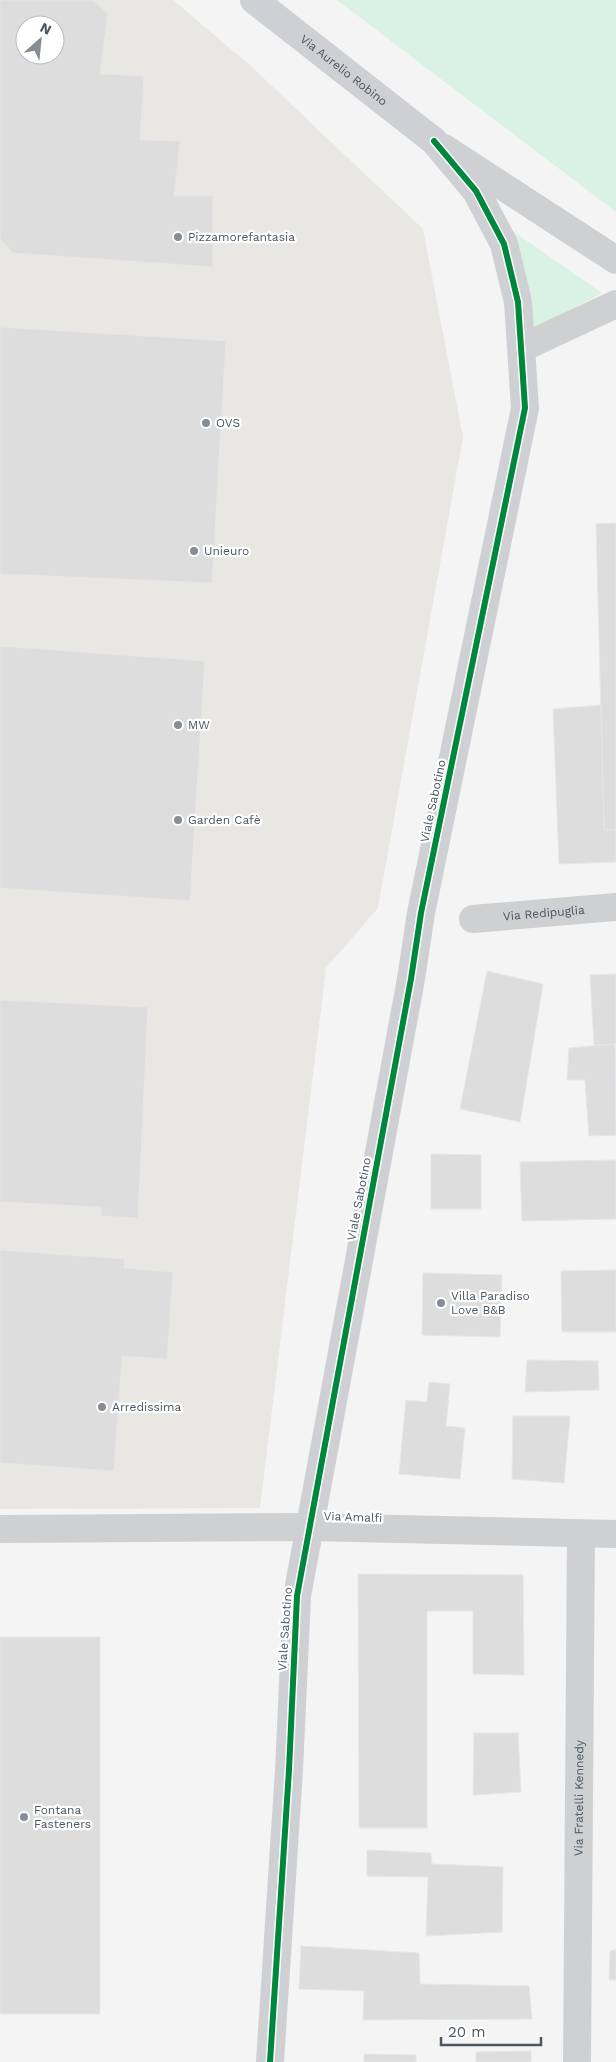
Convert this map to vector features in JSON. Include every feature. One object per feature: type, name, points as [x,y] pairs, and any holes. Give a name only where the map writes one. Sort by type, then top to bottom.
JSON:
[{"type":"street","name":"Via Aurelio Robino","points":[[254,0],[434,141],[616,260]]},
{"type":"street","name":"Via Aurelio Robino","points":[[434,141],[476,192],[504,244],[518,302],[522,348]]},
{"type":"street","points":[[522,348],[616,304]]},
{"type":"street","name":"Viale Sabotino","points":[[270,2062],[289,1770],[297,1596],[422,913],[525,408],[522,348]]},
{"type":"street","name":"Via Redipuglia","points":[[473,919],[616,907]]},
{"type":"street","name":"Via Amalfi","points":[[0,1529],[309,1527],[616,1534]]},
{"type":"street","name":"Via Fratelli Kennedy","points":[[578,2062],[581,1534]]},
{"type":"shaded area","points":[[0,0],[173,0],[252,67],[423,229],[463,437],[378,908],[326,968],[260,1508],[0,1509]]},
{"type":"green space","points":[[337,0],[616,0],[616,212]]},
{"type":"green space","points":[[508,228],[602,293],[533,330]]},
{"type":"building","points":[[0,0],[92,0],[108,13],[100,74],[144,76],[140,140],[180,141],[174,196],[213,196],[213,267],[13,253],[0,239]]},
{"type":"building","points":[[0,327],[226,341],[212,583],[0,574]]},
{"type":"building","points":[[616,523],[616,830],[604,830],[596,524]]},
{"type":"building","points":[[0,646],[205,661],[190,901],[0,888]]},
{"type":"building","points":[[601,705],[604,830],[616,830],[616,862],[559,864],[553,709]]},
{"type":"building","points":[[487,971],[543,984],[520,1122],[460,1109]]},
{"type":"building","points":[[616,974],[616,1044],[594,1045],[590,975]]},
{"type":"building","points":[[0,1000],[148,1007],[138,1218],[101,1216],[101,1207],[0,1202]]},
{"type":"building","points":[[615,1044],[616,1135],[589,1136],[585,1080],[567,1080],[569,1048]]},
{"type":"building","points":[[431,1154],[481,1155],[481,1209],[431,1209]]},
{"type":"building","points":[[616,1160],[616,1219],[522,1221],[520,1162]]},
{"type":"building","points":[[0,1250],[125,1259],[124,1268],[173,1272],[167,1359],[122,1356],[114,1471],[0,1463]]},
{"type":"building","points":[[616,1270],[616,1332],[562,1332],[561,1271]]},
{"type":"building","points":[[423,1273],[502,1275],[500,1337],[422,1335]]},
{"type":"building","points":[[527,1360],[598,1361],[599,1390],[525,1392]]},
{"type":"building","points":[[429,1382],[450,1384],[446,1426],[465,1428],[460,1479],[399,1474],[406,1400],[427,1402]]},
{"type":"building","points":[[513,1416],[570,1416],[564,1483],[512,1479]]},
{"type":"building","points":[[358,1574],[523,1575],[524,1675],[473,1674],[473,1611],[427,1611],[427,1828],[359,1828]]},
{"type":"building","points":[[0,1637],[100,1637],[100,2014],[0,2014]]},
{"type":"building","points":[[474,1733],[518,1733],[521,1792],[473,1795]]},
{"type":"building","points":[[367,1850],[431,1853],[432,1864],[503,1867],[502,1932],[426,1936],[428,1877],[367,1876]]},
{"type":"building","points":[[301,1946],[419,1953],[420,1984],[529,1986],[532,2019],[363,2020],[364,1991],[299,1989]]},
{"type":"building","points":[[616,1950],[616,1980],[609,1980],[610,1951]]},
{"type":"building","points":[[531,2051],[531,2062],[476,2062],[476,2052]]},
{"type":"building","points":[[364,2054],[416,2055],[416,2062],[364,2062]]},
{"type":"cycle path","points":[[270,2062],[289,1770],[297,1596],[411,979],[421,913],[525,408],[518,302],[504,244],[476,191],[434,141]]},
{"type":"place","name":"Pizzamorefantasia","points":[[178,237]]},
{"type":"place","name":"OVS","points":[[206,423]]},
{"type":"place","name":"Unieuro","points":[[194,551]]},
{"type":"place","name":"MW","points":[[178,725]]},
{"type":"place","name":"Garden Cafè","points":[[178,820]]},
{"type":"place","name":"Villa Paradiso Love B&B","points":[[441,1303]]},
{"type":"place","name":"Arredissima","points":[[102,1407]]},
{"type":"place","name":"Fontana Fasteners","points":[[24,1817]]}]
